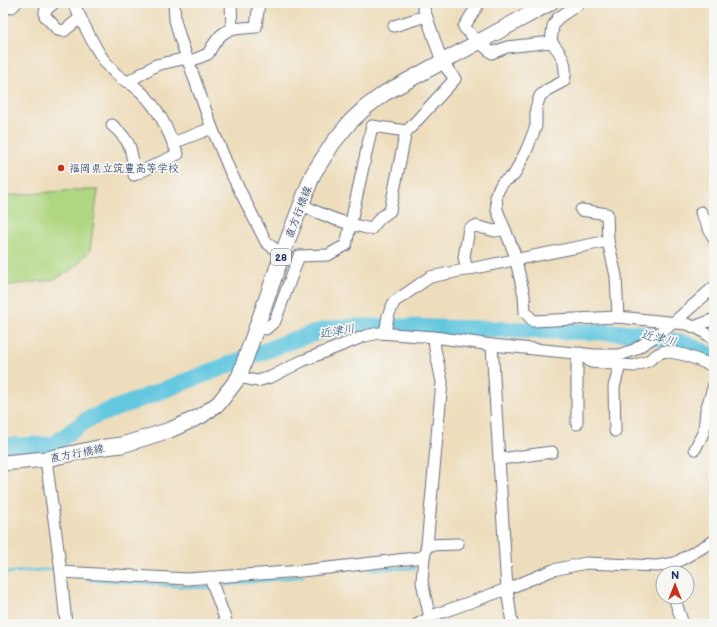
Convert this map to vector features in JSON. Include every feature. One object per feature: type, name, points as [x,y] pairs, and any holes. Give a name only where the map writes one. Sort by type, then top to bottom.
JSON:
[{"type":"main road","name":"直方行橋線","points":[[3,463],[46,459],[98,448],[122,445],[170,430],[201,416],[219,403],[239,377],[282,255],[313,174],[333,143],[350,122],[366,107],[385,93],[550,3]]},
{"type":"street","points":[[3,9],[12,7],[16,3]]},
{"type":"street","points":[[54,3],[45,11],[45,16],[58,30],[64,31],[80,18]]},
{"type":"street","points":[[73,3],[104,60],[116,75],[128,82],[152,103],[167,129],[178,154],[134,175],[132,152],[124,135],[112,125]]},
{"type":"street","points":[[174,3],[175,20],[188,60],[212,128],[230,171],[266,242],[282,255]]},
{"type":"street","points":[[231,3],[232,29]]},
{"type":"street","points":[[128,82],[156,65],[188,60],[208,54],[215,41],[224,32],[232,29],[256,27],[258,3]]},
{"type":"street","points":[[301,204],[315,213],[331,219],[350,225],[371,229],[380,218],[390,211],[406,131],[455,79],[442,62],[422,3]]},
{"type":"street","points":[[479,3],[464,27],[470,34],[492,52],[507,47],[551,42]]},
{"type":"street","points":[[551,42],[553,26],[558,18],[580,3]]},
{"type":"street","points":[[394,26],[426,16]]},
{"type":"street","points":[[551,42],[560,51],[565,64],[566,74],[564,81],[547,90],[540,96],[536,108],[536,126],[527,149],[514,174],[502,183],[496,196],[497,210],[516,261],[524,295],[525,312],[533,321],[618,317],[687,324],[699,329],[714,339]]},
{"type":"street","points":[[257,327],[266,329],[275,321],[299,256],[328,255],[346,245],[372,126],[406,131]]},
{"type":"street","points":[[173,143],[212,128]]},
{"type":"street","points":[[581,210],[607,214],[608,242],[616,276],[618,317]]},
{"type":"street","points":[[701,212],[714,239]]},
{"type":"street","points":[[467,270],[464,257],[469,229],[475,226],[495,231],[505,229]]},
{"type":"street","points":[[385,333],[388,316],[394,302],[430,277],[608,242]]},
{"type":"street","points":[[239,377],[257,381],[271,377],[302,361],[365,336],[379,333],[434,337],[492,345],[619,355],[634,350],[672,323],[714,287]]},
{"type":"street","points":[[694,327],[714,319]]},
{"type":"street","points":[[430,618],[422,582],[424,557],[427,545],[442,382],[434,337]]},
{"type":"street","points":[[492,345],[508,589],[512,624]]},
{"type":"street","points":[[580,353],[591,362],[634,366],[648,362],[658,354],[665,351],[684,355],[714,366]]},
{"type":"street","points":[[577,424],[577,362],[580,353]]},
{"type":"street","points":[[615,431],[614,388],[620,365]]},
{"type":"street","points":[[694,449],[704,431],[706,410],[714,385]]},
{"type":"street","points":[[500,459],[552,452]]},
{"type":"street","points":[[46,459],[61,572],[66,624]]},
{"type":"street","points":[[672,565],[714,541]]},
{"type":"street","points":[[427,545],[458,544]]},
{"type":"street","points":[[61,572],[187,579],[302,571],[424,557]]},
{"type":"street","points":[[418,624],[553,570],[586,563],[655,566]]},
{"type":"street","points":[[210,577],[227,624]]},
{"type":"street","points":[[677,605],[683,624]]},
{"type":"green space","points":[[75,190],[98,190],[90,250],[74,268],[53,280],[3,286],[3,196]]},
{"type":"waterway","name":"近津川","points":[[3,446],[53,445],[88,419],[296,339],[325,330],[349,327],[405,327],[637,333],[686,344],[714,357]]},
{"type":"waterway","points":[[370,569],[414,568]]},
{"type":"waterway","points":[[3,573],[53,569],[58,574]]},
{"type":"waterway","points":[[217,586],[303,576]]},
{"type":"waterway","points":[[87,579],[203,588],[211,587]]},
{"type":"place","name":"福岡県立筑豊高等学校","points":[[61,168]]}]
